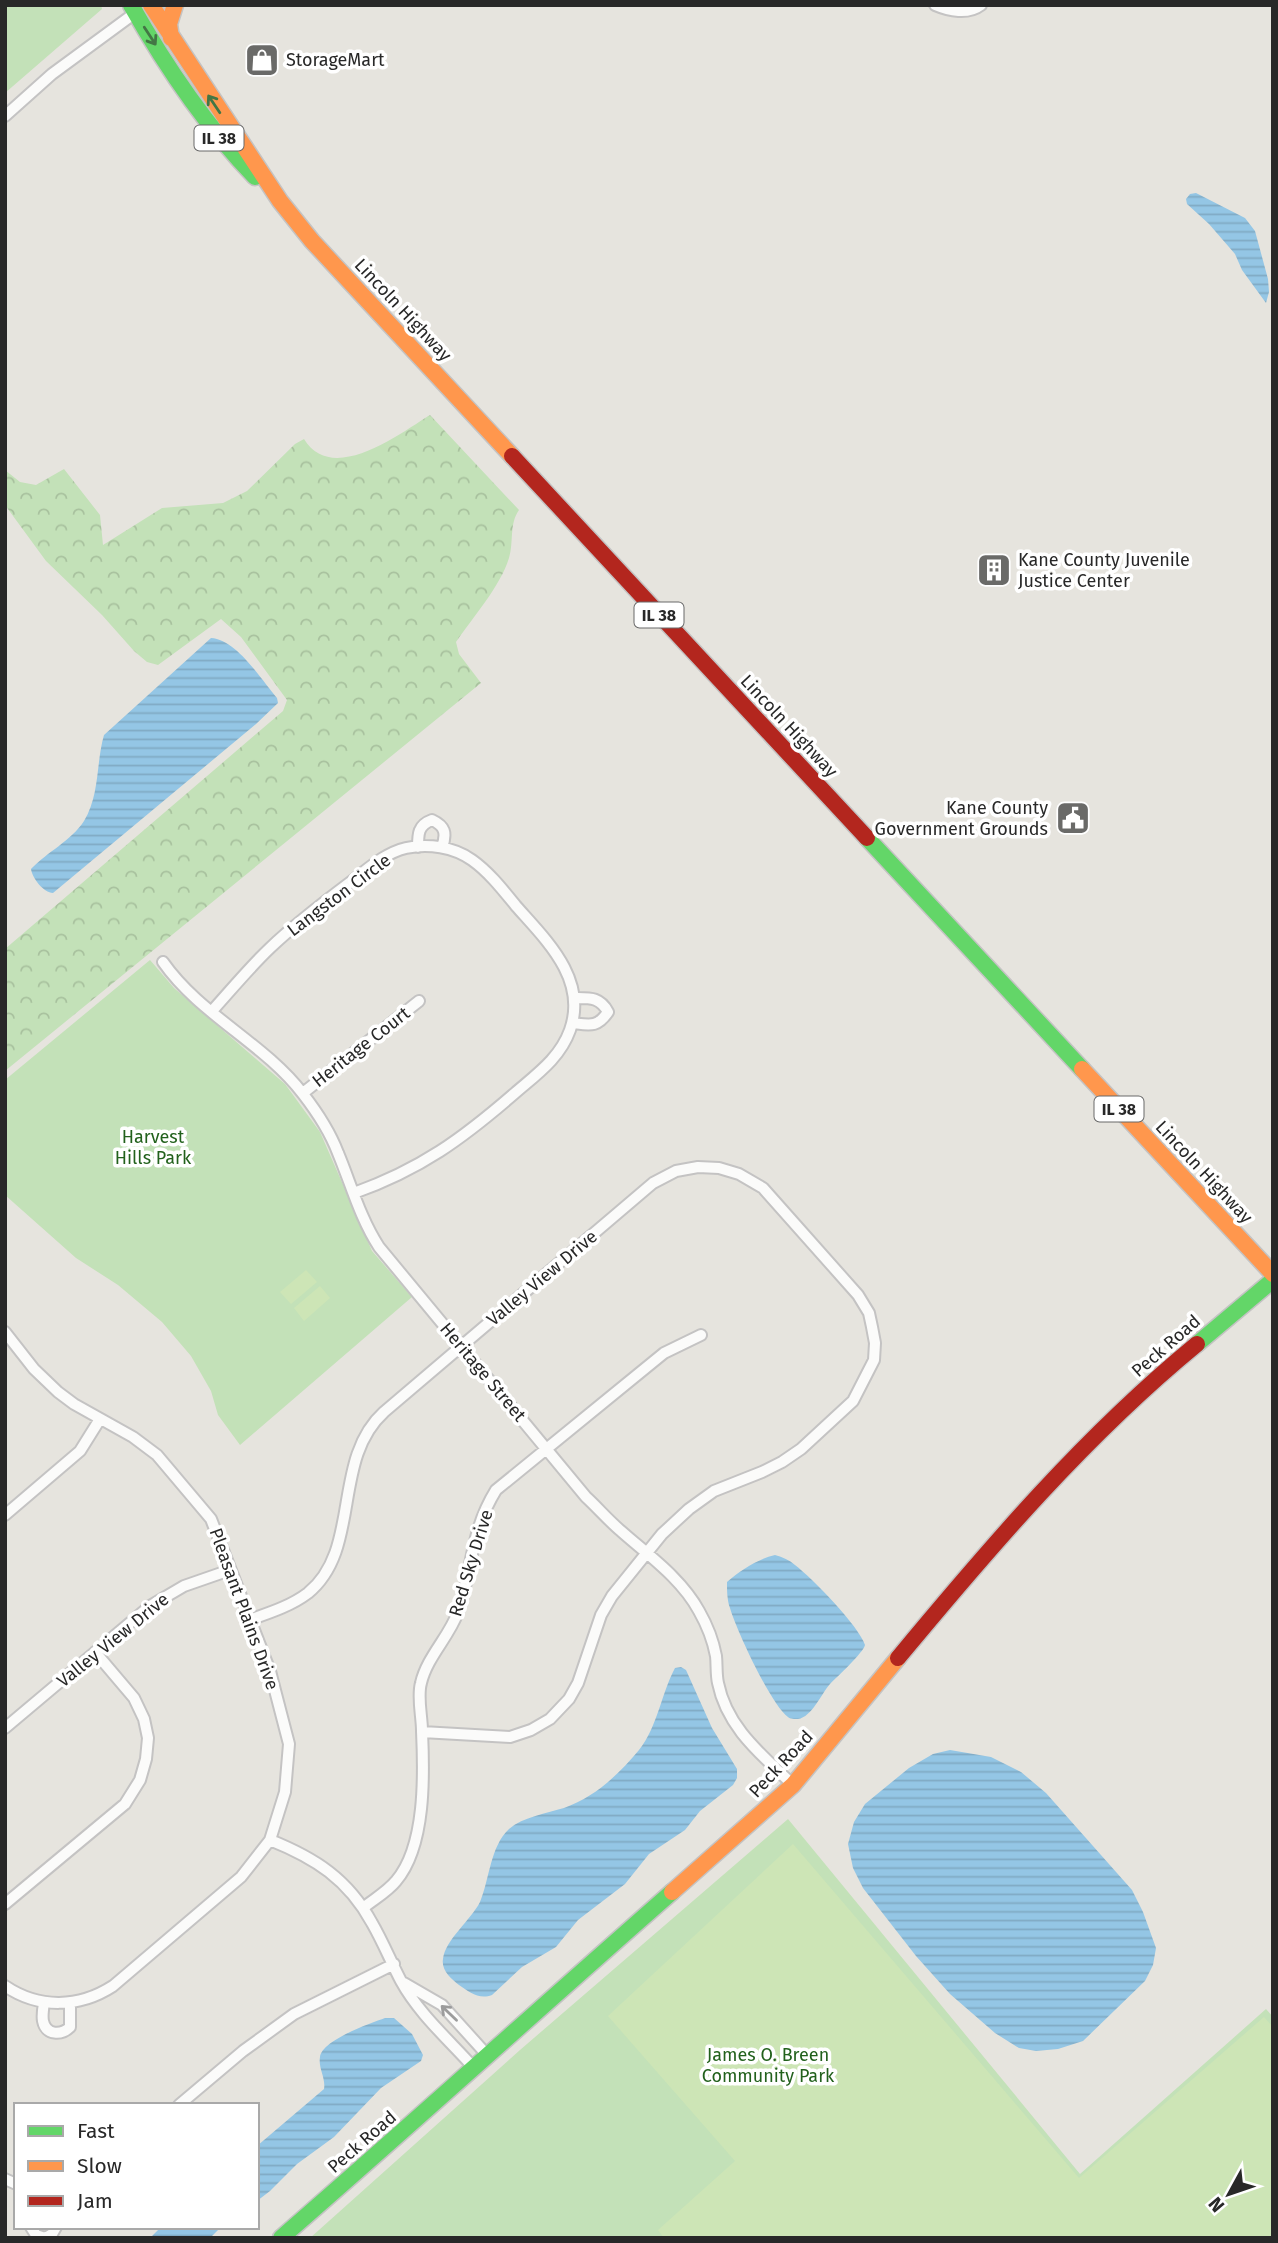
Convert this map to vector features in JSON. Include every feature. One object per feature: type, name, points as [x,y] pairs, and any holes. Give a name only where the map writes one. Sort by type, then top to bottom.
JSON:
[{"type":"main road","name":"Lincoln Highway","points":[[150,5],[280,201],[312,241],[1273,1274]]},
{"type":"main road","points":[[171,38],[169,24],[175,5]]},
{"type":"main road","name":"Lincoln Highway","points":[[133,9],[190,99],[231,154],[280,201]]},
{"type":"main road","name":"Peck Road","points":[[281,2238],[793,1785],[975,1567],[1093,1438],[1156,1379],[1273,1280]]},
{"type":"street","points":[[935,5],[946,10],[969,12],[981,5]]},
{"type":"street","points":[[5,117],[52,74],[133,9]]},
{"type":"street","points":[[418,847],[419,830],[424,823],[432,820],[445,830],[442,847]]},
{"type":"street","name":"Langston Circle","points":[[212,1011],[270,948],[385,856],[407,848],[442,847],[471,859],[492,878],[558,954],[569,975],[575,998],[572,1023],[562,1048],[551,1063],[446,1149],[409,1171],[354,1193]]},
{"type":"street","name":"Heritage Street","points":[[163,962],[179,983],[272,1061],[303,1093],[332,1138],[368,1227],[379,1247],[586,1497],[648,1554],[682,1588],[699,1610],[709,1631],[718,1683],[727,1709],[752,1747],[793,1785]]},
{"type":"street","points":[[572,1023],[590,1025],[601,1021],[608,1012],[604,1004],[595,998],[575,998]]},
{"type":"street","name":"Heritage Court","points":[[303,1093],[419,1001]]},
{"type":"street","name":"Valley View Drive","points":[[249,1620],[292,1604],[320,1582],[329,1569],[335,1553],[353,1465],[366,1432],[384,1412],[653,1183],[676,1171],[698,1167],[719,1168],[752,1180],[763,1188],[820,1251],[858,1295],[869,1313],[875,1343],[874,1360],[853,1401],[801,1449],[782,1462],[714,1492],[689,1509],[662,1534],[612,1596],[601,1615],[578,1683],[569,1699],[550,1719],[531,1730],[510,1737],[422,1732]]},
{"type":"street","name":"Pleasant Plains Drive","points":[[5,1986],[22,1996],[44,2003],[70,2003],[91,1997],[113,1986],[241,1877],[270,1840],[285,1792],[289,1744],[270,1671],[211,1519],[172,1472],[145,1446],[65,1398],[50,1385],[6,1334]]},
{"type":"street","name":"Red Sky Drive","points":[[363,1908],[396,1881],[405,1868],[413,1847],[423,1797],[420,1683],[458,1612],[474,1539],[485,1509],[496,1490],[664,1353],[701,1335]]},
{"type":"street","points":[[5,1515],[80,1451],[100,1419]]},
{"type":"street","name":"Valley View Drive","points":[[5,1728],[131,1621],[166,1596],[184,1586],[230,1570]]},
{"type":"street","points":[[5,1903],[125,1804],[140,1780],[148,1738],[144,1719],[134,1698],[96,1652]]},
{"type":"street","points":[[270,1840],[296,1851],[330,1871],[346,1887],[363,1908],[401,1981],[418,2005],[474,2068]]},
{"type":"street","points":[[181,2103],[243,2051],[294,2014],[394,1964]]},
{"type":"street","points":[[401,1981],[442,2005],[488,2056]]},
{"type":"street","points":[[44,2003],[43,2022],[53,2032],[58,2033],[70,2027],[70,2003]]},
{"type":"street","points":[[32,2229],[36,2235],[45,2238],[55,2229]]},
{"type":"green space","points":[[5,5],[101,5],[102,9],[5,93]]},
{"type":"green space","points":[[430,415],[519,510],[514,521],[505,569],[493,591],[456,642],[459,654],[481,683],[5,1071],[5,949],[283,711],[287,700],[241,637],[221,619],[158,665],[147,662],[46,561],[5,505],[5,470],[20,482],[36,485],[64,469],[100,515],[103,545],[162,508],[223,503],[247,491],[295,444],[304,439],[316,452],[331,457],[348,457],[383,444]]},
{"type":"green space","name":"Harvest Hills Park","points":[[150,960],[174,988],[285,1084],[320,1132],[372,1251],[412,1297],[240,1445],[218,1415],[211,1391],[191,1356],[162,1322],[118,1285],[76,1258],[5,1195],[5,1080]]},
{"type":"green space","points":[[306,1270],[317,1282],[291,1304],[280,1292]]},
{"type":"green space","points":[[320,1286],[330,1298],[304,1321],[294,1308]]},
{"type":"green space","name":"James O. Breen Community Park","points":[[788,1819],[1080,2174],[1266,2009],[1273,2017],[1273,2238],[310,2238],[520,2050]]},
{"type":"green space","name":"James O. Breen Community Park","points":[[793,1844],[1079,2178],[1264,2017],[1273,2027],[1273,2238],[664,2238],[658,2230],[735,2161],[608,2016]]},
{"type":"water","points":[[1196,193],[1245,218],[1255,231],[1268,279],[1266,303],[1242,270],[1235,254],[1187,204],[1186,199],[1190,194]]},
{"type":"water","points":[[211,638],[230,645],[239,652],[277,698],[278,703],[53,893],[46,891],[36,881],[31,869],[72,835],[84,821],[93,800],[104,735]]},
{"type":"water","points":[[775,1555],[793,1563],[823,1591],[854,1626],[865,1645],[830,1684],[812,1710],[798,1719],[789,1718],[781,1710],[764,1683],[739,1632],[728,1598],[727,1582],[762,1559]]},
{"type":"water","points":[[675,1668],[686,1670],[712,1728],[737,1769],[737,1778],[733,1785],[700,1811],[685,1830],[649,1854],[625,1884],[578,1920],[556,1947],[522,1967],[492,1995],[478,1996],[456,1983],[444,1967],[445,1952],[480,1902],[494,1854],[503,1836],[521,1821],[586,1798],[614,1776],[645,1741]]},
{"type":"water","points":[[950,1750],[991,1757],[1021,1772],[1046,1793],[1132,1890],[1143,1912],[1156,1948],[1153,1965],[1145,1981],[1083,2041],[1058,2049],[1036,2051],[1019,2048],[995,2033],[950,1994],[916,1956],[863,1888],[853,1868],[848,1844],[854,1822],[865,1804],[909,1768],[933,1754]]},
{"type":"water","points":[[385,2018],[394,2018],[412,2034],[423,2055],[421,2061],[381,2088],[334,2137],[297,2164],[259,2199],[259,2144],[324,2089],[320,2057],[329,2044]]},
{"type":"water","points":[[159,2229],[219,2229],[210,2238],[150,2238]]},
{"type":"traffic: fast","points":[[131,5],[187,95],[219,137],[255,177]]},
{"type":"traffic: fast","points":[[867,838],[1082,1069]]},
{"type":"traffic: fast","points":[[1197,1344],[1273,1280]]},
{"type":"traffic: fast","points":[[281,2238],[672,1892]]},
{"type":"traffic: slow","points":[[151,5],[280,201],[312,241],[512,456]]},
{"type":"traffic: slow","points":[[171,38],[169,24],[175,5]]},
{"type":"traffic: slow","points":[[1082,1069],[1273,1274]]},
{"type":"traffic: slow","points":[[672,1892],[793,1785],[898,1658]]},
{"type":"traffic: jam","points":[[512,456],[867,838]]},
{"type":"traffic: jam","points":[[898,1658],[1004,1534],[1078,1454],[1156,1379],[1197,1344]]},
{"type":"place","name":"StorageMart","points":[[262,60]]},
{"type":"place","name":"Kane County Juvenile Justice Center","points":[[994,570]]},
{"type":"place","name":"Kane County Government Grounds","points":[[1073,818]]}]
